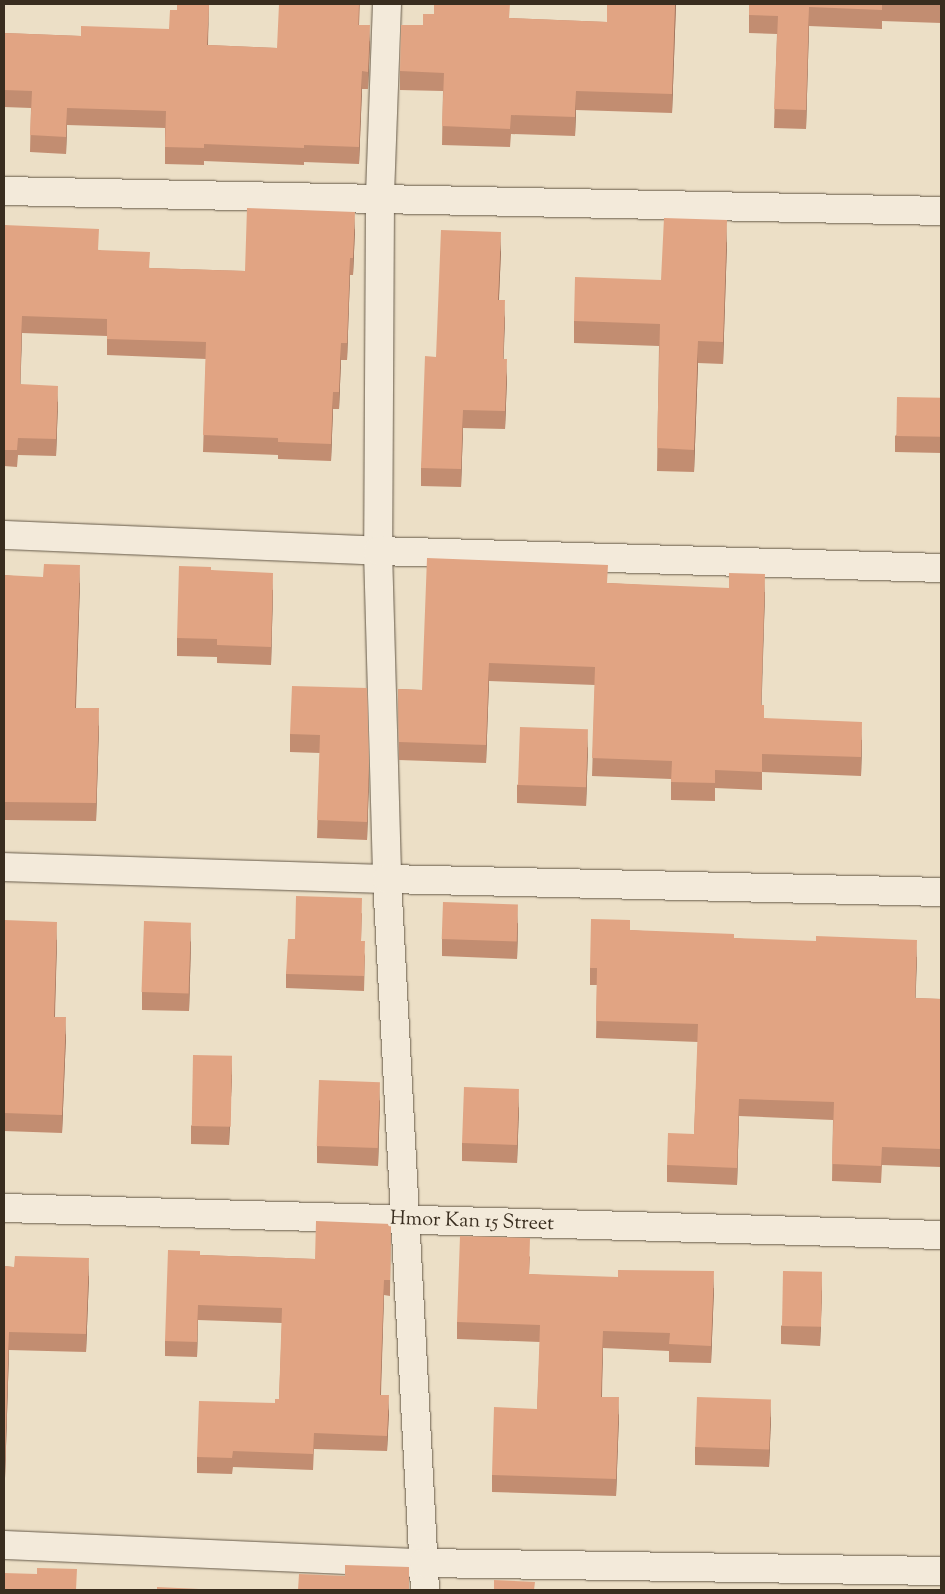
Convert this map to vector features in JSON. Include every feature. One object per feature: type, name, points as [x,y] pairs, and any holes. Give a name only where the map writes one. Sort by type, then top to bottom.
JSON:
[{"type":"street","points":[[387,4],[380,199],[378,551],[387,879],[404,1221],[426,1590]]},
{"type":"street","points":[[4,191],[941,211]]},
{"type":"street","points":[[4,535],[378,551],[941,568]]},
{"type":"street","points":[[4,867],[387,879],[941,892]]},
{"type":"street","name":"Hmor Kan 15 Street","points":[[4,1208],[941,1235]]},
{"type":"street","points":[[4,1545],[424,1563],[941,1571]]},
{"type":"building","points":[[177,4],[209,4],[207,45],[277,48],[279,4],[359,4],[358,25],[370,25],[368,72],[362,71],[359,147],[304,145],[304,148],[204,144],[204,148],[165,147],[166,111],[67,108],[66,137],[30,135],[32,91],[4,90],[4,33],[81,36],[81,26],[169,29],[170,10],[177,10]]},
{"type":"building","points":[[434,4],[510,4],[509,18],[607,22],[607,4],[675,4],[672,94],[576,91],[575,117],[511,115],[510,129],[442,126],[444,73],[400,71],[401,25],[423,25],[423,14],[434,14]]},
{"type":"building","points":[[749,4],[882,4],[882,10],[809,7],[806,110],[774,109],[778,16],[749,15]]},
{"type":"building","points":[[247,208],[355,212],[353,258],[350,258],[347,343],[341,343],[339,392],[333,392],[331,444],[278,442],[278,438],[203,435],[206,342],[107,339],[107,319],[22,316],[20,384],[58,386],[56,439],[18,438],[17,450],[4,450],[4,225],[99,229],[98,250],[150,252],[149,268],[245,271]]},
{"type":"building","points":[[664,218],[727,220],[723,342],[698,341],[694,450],[657,448],[660,324],[574,321],[575,277],[661,280]]},
{"type":"building","points":[[441,230],[501,232],[498,300],[505,300],[503,359],[507,359],[505,411],[463,410],[461,469],[421,468],[425,356],[436,357]]},
{"type":"building","points":[[897,397],[941,398],[940,437],[896,436]]},
{"type":"building","points":[[427,558],[608,565],[607,583],[729,588],[729,573],[765,574],[761,705],[764,705],[764,718],[862,722],[861,757],[762,754],[762,772],[715,770],[715,783],[671,782],[672,761],[592,758],[595,667],[489,663],[486,745],[399,742],[398,689],[422,690]]},
{"type":"building","points":[[44,564],[80,565],[75,708],[99,708],[96,803],[4,802],[4,575],[43,577]]},
{"type":"building","points":[[179,566],[211,567],[211,570],[273,573],[271,647],[217,645],[217,639],[177,638]]},
{"type":"building","points":[[292,686],[367,688],[369,763],[367,822],[317,820],[320,735],[290,734]]},
{"type":"building","points":[[520,727],[588,729],[586,787],[518,785]]},
{"type":"building","points":[[296,896],[362,898],[361,941],[365,941],[364,976],[286,974],[288,939],[295,939]]},
{"type":"building","points":[[443,902],[518,905],[517,942],[442,939]]},
{"type":"building","points":[[591,919],[630,920],[630,930],[734,934],[734,938],[816,941],[816,936],[917,940],[915,998],[941,999],[941,1149],[882,1147],[881,1166],[832,1164],[834,1102],[739,1099],[737,1168],[667,1165],[668,1133],[694,1134],[698,1024],[596,1021],[597,968],[590,968]]},
{"type":"building","points":[[4,920],[57,922],[54,1017],[66,1017],[62,1115],[4,1113]]},
{"type":"building","points":[[144,921],[191,923],[188,994],[142,992]]},
{"type":"building","points":[[193,1055],[232,1056],[231,1127],[192,1126]]},
{"type":"building","points":[[319,1080],[380,1082],[378,1148],[317,1146]]},
{"type":"building","points":[[464,1087],[519,1089],[517,1145],[462,1143]]},
{"type":"building","points":[[316,1221],[391,1224],[390,1280],[384,1280],[380,1395],[389,1395],[387,1436],[314,1433],[313,1454],[233,1451],[232,1458],[197,1457],[199,1401],[275,1403],[275,1399],[279,1399],[282,1308],[198,1305],[197,1342],[165,1341],[168,1250],[200,1251],[200,1255],[315,1259]]},
{"type":"building","points":[[460,1236],[530,1238],[529,1274],[618,1277],[618,1270],[714,1271],[711,1346],[669,1344],[670,1333],[603,1331],[601,1397],[619,1397],[616,1479],[492,1475],[494,1407],[537,1409],[540,1325],[457,1322]]},
{"type":"building","points":[[15,1256],[89,1258],[86,1334],[9,1332],[4,1460],[4,1266],[14,1267]]},
{"type":"building","points":[[783,1271],[822,1272],[821,1327],[782,1326]]},
{"type":"building","points":[[697,1397],[771,1400],[769,1450],[695,1447]]},
{"type":"building","points":[[345,1565],[409,1567],[409,1590],[298,1590],[299,1574],[345,1576]]},
{"type":"building","points":[[37,1568],[77,1569],[76,1590],[4,1590],[4,1573],[37,1574]]},
{"type":"building","points":[[494,1580],[535,1582],[534,1590],[494,1590]]},
{"type":"building","points":[[157,1587],[220,1590],[157,1590]]}]
